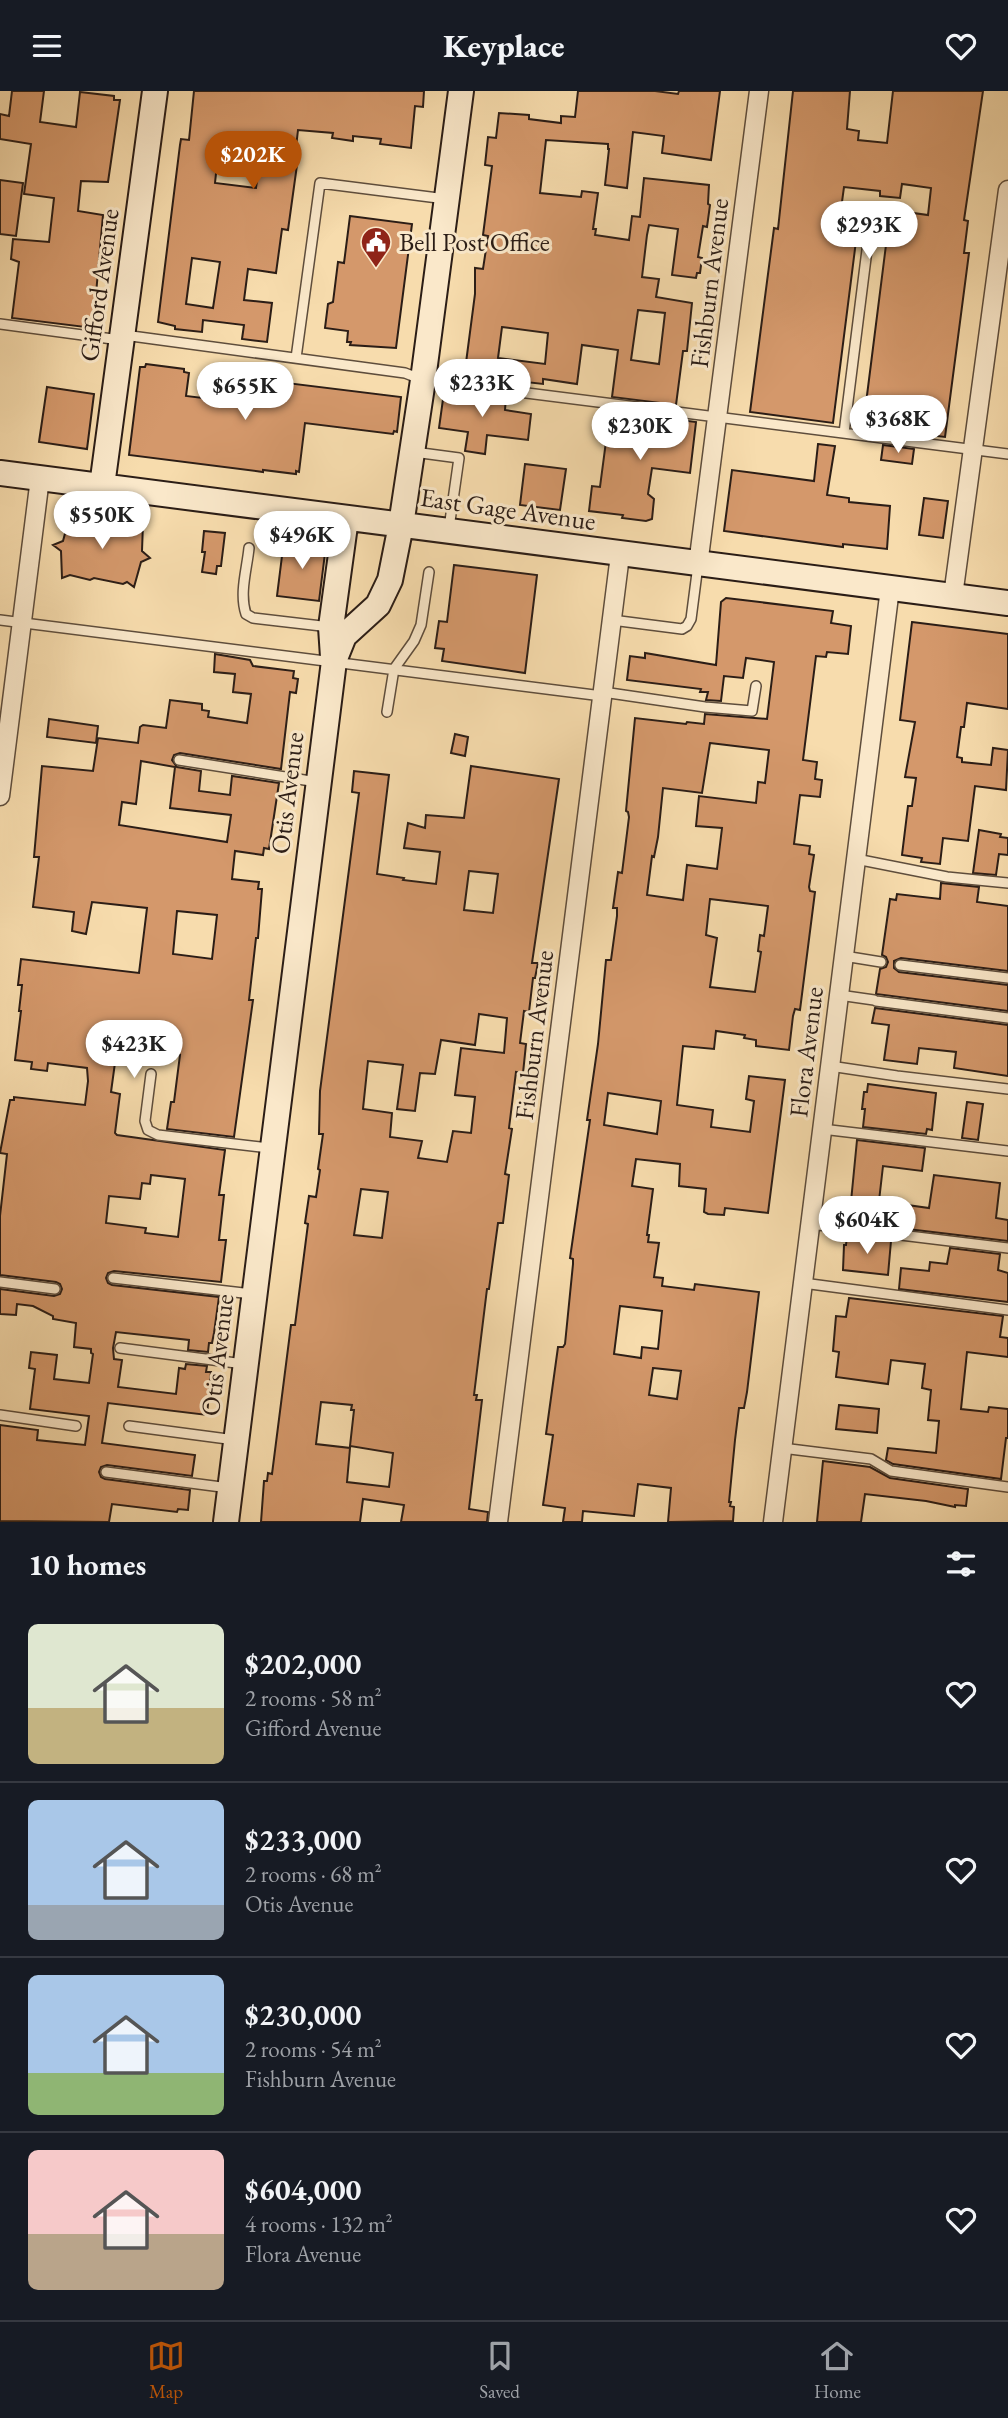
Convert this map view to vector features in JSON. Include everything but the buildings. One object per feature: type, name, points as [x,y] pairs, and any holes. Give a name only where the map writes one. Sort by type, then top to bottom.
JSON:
[{"type":"street","name":"Gifford Avenue","points":[[102,486],[155,91]]},
{"type":"street","name":"Otis Avenue","points":[[226,1522],[334,661],[344,636],[378,605],[390,580],[413,452],[461,91]]},
{"type":"street","name":"Fishburn Avenue","points":[[698,565],[759,91]]},
{"type":"street","points":[[953,596],[1008,190]]},
{"type":"street","name":"East Gage Avenue","points":[[0,473],[1008,603]]},
{"type":"street","points":[[0,796],[2,760],[40,478]]},
{"type":"street","points":[[334,661],[331,627],[346,518]]},
{"type":"street","name":"Fishburn Avenue","points":[[498,1522],[621,555]]},
{"type":"street","name":"Flora Avenue","points":[[773,1522],[890,588]]},
{"type":"lane","points":[[296,358],[320,183],[447,199]]},
{"type":"lane","points":[[844,433],[868,242]]},
{"type":"lane","points":[[0,324],[296,358],[405,373],[423,380],[1008,454]]},
{"type":"lane","points":[[413,452],[459,458],[448,532]]},
{"type":"lane","points":[[249,548],[243,605],[246,614],[253,618],[331,627]]},
{"type":"lane","points":[[612,620],[682,629],[687,626],[691,618],[698,565]]},
{"type":"lane","points":[[387,712],[394,669],[414,641],[421,625],[429,572]]},
{"type":"lane","points":[[0,620],[705,707],[752,711],[755,686]]},
{"type":"lane","points":[[179,760],[318,782]]},
{"type":"lane","points":[[856,859],[947,877],[1008,883]]},
{"type":"lane","points":[[844,956],[881,962]]},
{"type":"lane","points":[[900,965],[1008,978]]},
{"type":"lane","points":[[839,995],[1008,1018]]},
{"type":"lane","points":[[830,1066],[1008,1089]]},
{"type":"lane","points":[[150,1074],[145,1121],[148,1130],[158,1135],[273,1149]]},
{"type":"lane","points":[[822,1129],[1008,1151]]},
{"type":"lane","points":[[810,1224],[1008,1248]]},
{"type":"lane","points":[[113,1278],[254,1294]]},
{"type":"lane","points":[[0,1282],[55,1289]]},
{"type":"lane","points":[[803,1283],[1008,1310]]},
{"type":"lane","points":[[120,1348],[246,1364]]},
{"type":"lane","points":[[0,1415],[76,1426]]},
{"type":"lane","points":[[129,1426],[236,1440]]},
{"type":"lane","points":[[782,1448],[872,1459],[891,1471],[1008,1487]]},
{"type":"lane","points":[[106,1472],[230,1488]]},
{"type":"place","name":"Bell Post Office","points":[[376,269]]}]
